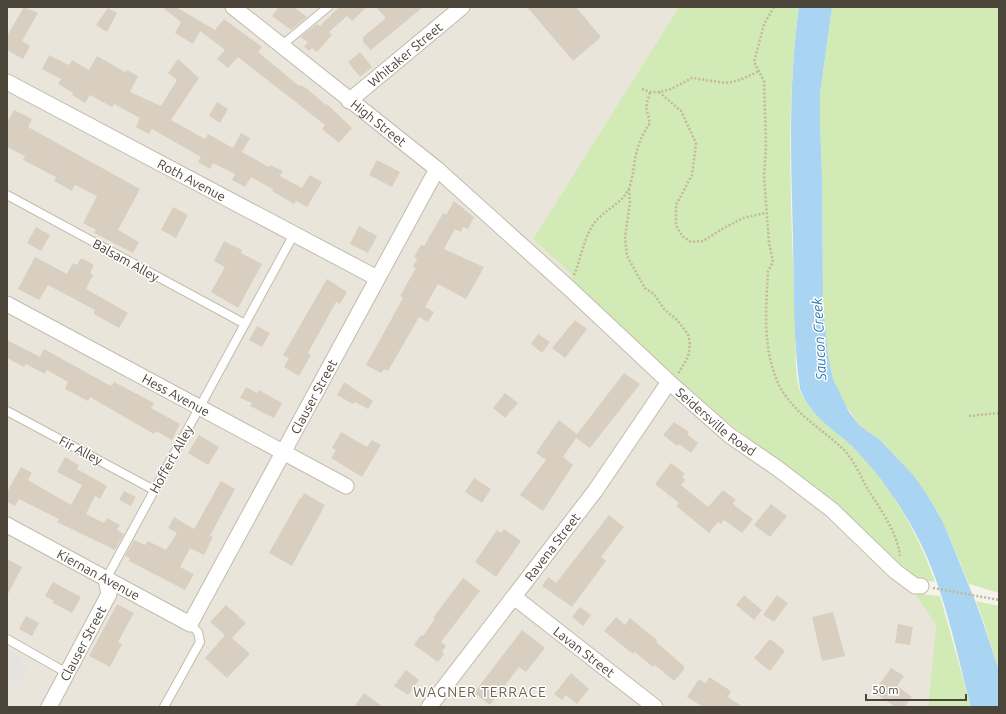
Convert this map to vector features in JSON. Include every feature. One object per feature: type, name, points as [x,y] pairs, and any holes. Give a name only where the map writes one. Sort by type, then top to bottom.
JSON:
[{"type":"street","name":"High Street","points":[[233,7],[349,101],[437,169],[519,244]]},
{"type":"street","name":"Whitaker Street","points":[[349,101],[462,7]]},
{"type":"street","name":"Roth Avenue","points":[[7,82],[377,278]]},
{"type":"street","name":"Clauser Street","points":[[190,624],[437,169]]},
{"type":"street","name":"Seidersville Road","points":[[519,244],[568,282],[728,434],[777,468],[832,510],[895,572],[915,586],[921,586]]},
{"type":"street","name":"Hess Avenue","points":[[7,304],[346,486]]},
{"type":"street","name":"Ravena Street","points":[[429,707],[595,491],[672,380]]},
{"type":"street","name":"Kiernan Avenue","points":[[7,525],[190,624]]},
{"type":"street","name":"Clauser Street","points":[[49,707],[109,594],[106,579]]},
{"type":"street","name":"Lavan Street","points":[[514,597],[655,707]]},
{"type":"lane","points":[[281,46],[328,7]]},
{"type":"lane","name":"Balsam Alley","points":[[7,195],[245,324]]},
{"type":"lane","name":"Hoffert Alley","points":[[106,579],[294,234]]},
{"type":"lane","name":"Fir Alley","points":[[7,411],[154,490]]},
{"type":"lane","points":[[164,707],[200,642],[198,632],[190,624]]},
{"type":"lane","points":[[7,639],[67,672]]},
{"type":"path","points":[[774,7],[764,24],[754,62],[764,81],[766,146],[764,176],[769,243],[773,262],[768,271],[767,345],[780,386],[792,404],[845,450],[880,506],[899,546],[900,557],[903,562]]},
{"type":"path","points":[[642,89],[650,92],[659,92],[672,89],[692,78],[726,83],[740,80],[759,71]]},
{"type":"path","points":[[650,92],[646,107],[650,124],[642,136],[636,152],[629,189],[630,203],[625,237],[627,256],[645,288],[654,294],[664,309],[677,320],[688,334],[690,344],[688,357],[684,367],[672,380]]},
{"type":"path","points":[[659,92],[681,111],[696,142],[692,175],[676,204],[676,224],[682,236],[691,242],[703,241],[743,218],[766,213]]},
{"type":"path","points":[[568,282],[583,252],[588,235],[596,222],[608,210],[619,203],[629,189]]},
{"type":"path","points":[[969,416],[999,413]]},
{"type":"path","points":[[921,586],[999,600]]},
{"type":"shaded area","points":[[7,7],[679,7],[533,239],[572,275],[570,278],[664,372],[834,505],[883,548],[896,564],[922,579],[920,594],[914,593],[936,625],[928,707],[7,707]]},
{"type":"shaded area","points":[[7,650],[21,657],[20,661],[28,666],[18,684],[8,679],[7,681]]},
{"type":"green space","points":[[679,7],[799,7],[792,83],[790,160],[798,384],[806,402],[814,412],[866,460],[887,488],[906,518],[922,549],[935,582],[922,580],[908,574],[883,548],[834,505],[683,387],[569,279],[572,275],[533,239]]},
{"type":"green space","points":[[832,7],[999,7],[999,593],[969,584],[943,522],[926,493],[880,440],[859,425],[840,397],[833,379],[828,355],[823,303],[820,120],[820,94]]},
{"type":"green space","points":[[914,593],[940,596],[971,707],[928,707],[936,625]]},
{"type":"green space","points":[[976,601],[999,606],[999,670],[979,608]]},
{"type":"water","name":"Saucon Creek","points":[[799,7],[832,7],[820,94],[820,120],[823,303],[828,355],[833,379],[849,412],[859,425],[880,440],[913,475],[926,493],[943,522],[978,608],[999,670],[999,707],[971,707],[943,600],[928,560],[915,532],[901,508],[880,478],[852,446],[822,421],[810,407],[800,389],[794,314],[791,151],[793,65]]},
{"type":"building","points":[[24,7],[38,13],[22,41],[30,46],[23,59],[7,50],[7,36]]},
{"type":"building","points":[[162,7],[176,7],[215,30],[224,19],[262,47],[258,52],[299,86],[300,85],[306,88],[326,105],[327,104],[352,128],[339,143],[322,129],[325,125],[238,57],[228,68],[217,59],[225,50],[200,31],[193,44],[175,33],[181,22]]},
{"type":"building","points":[[279,7],[294,7],[307,17],[291,30],[272,16]]},
{"type":"building","points":[[339,7],[367,7],[352,21],[347,16],[329,32],[332,35],[317,52],[312,48],[309,51],[304,47],[308,42],[300,37],[317,24],[320,26]]},
{"type":"building","points":[[376,7],[423,7],[371,50],[363,42],[363,37],[386,18]]},
{"type":"building","points":[[527,7],[576,7],[601,37],[573,61]]},
{"type":"building","points":[[108,8],[117,13],[107,32],[96,25]]},
{"type":"building","points":[[360,52],[372,67],[360,77],[348,62]]},
{"type":"building","points":[[49,55],[69,65],[72,60],[89,70],[97,56],[125,72],[127,70],[138,76],[130,92],[161,106],[177,80],[168,73],[178,59],[199,78],[171,120],[205,139],[208,134],[233,148],[241,133],[250,138],[242,152],[269,167],[270,165],[283,171],[280,176],[302,188],[310,175],[322,182],[307,207],[296,201],[294,204],[272,191],[273,189],[251,177],[245,187],[232,180],[235,174],[213,163],[210,169],[198,162],[201,157],[152,129],[149,134],[136,127],[140,118],[114,104],[112,107],[90,95],[85,103],[72,95],[73,93],[58,84],[61,79],[42,69]]},
{"type":"building","points":[[217,102],[228,109],[220,123],[209,116]]},
{"type":"building","points":[[14,110],[32,119],[28,127],[140,189],[118,230],[139,242],[133,253],[94,233],[96,230],[83,223],[97,196],[75,185],[72,191],[54,181],[56,177],[23,160],[25,156],[7,147],[7,122]]},
{"type":"building","points":[[377,160],[400,172],[392,187],[369,175]]},
{"type":"building","points":[[454,201],[474,217],[468,229],[463,227],[461,232],[455,229],[444,249],[484,267],[466,299],[438,284],[425,307],[434,312],[428,322],[419,317],[388,371],[384,369],[381,373],[366,365],[403,298],[400,296],[416,268],[413,267],[417,259],[414,257],[421,245],[424,246],[443,213],[446,215]]},
{"type":"building","points":[[173,207],[188,215],[176,238],[161,230]]},
{"type":"building","points":[[359,226],[377,236],[368,253],[350,244]]},
{"type":"building","points":[[36,227],[50,235],[41,251],[27,243]]},
{"type":"building","points":[[224,241],[242,250],[241,253],[262,264],[238,308],[211,292],[225,267],[214,261]]},
{"type":"building","points":[[35,257],[67,274],[73,263],[77,265],[81,258],[94,265],[90,273],[93,275],[86,289],[128,313],[119,328],[94,314],[95,310],[48,285],[39,300],[18,289]]},
{"type":"building","points":[[327,279],[347,292],[340,304],[336,302],[308,353],[311,355],[299,376],[284,367],[289,358],[283,355]]},
{"type":"building","points":[[575,320],[587,329],[565,358],[552,348]]},
{"type":"building","points":[[257,326],[270,333],[262,347],[249,340]]},
{"type":"building","points":[[538,334],[550,342],[542,353],[531,344]]},
{"type":"building","points":[[7,340],[40,357],[44,349],[111,386],[114,382],[154,403],[151,408],[180,424],[172,440],[156,431],[154,434],[90,397],[88,401],[65,389],[68,382],[47,370],[45,374],[26,364],[24,367],[7,358]]},
{"type":"building","points":[[624,373],[640,384],[590,448],[576,438],[563,457],[573,465],[543,511],[520,495],[546,460],[536,453],[559,420],[577,434]]},
{"type":"building","points":[[344,382],[373,401],[368,409],[355,402],[353,404],[337,395]]},
{"type":"building","points":[[246,387],[257,393],[259,390],[282,403],[274,418],[250,406],[252,403],[240,398]]},
{"type":"building","points":[[505,393],[518,403],[505,418],[493,408]]},
{"type":"building","points":[[674,422],[689,432],[687,434],[698,443],[691,453],[679,444],[677,446],[663,435]]},
{"type":"building","points":[[341,432],[367,447],[372,440],[381,445],[362,477],[331,458],[336,450],[332,448]]},
{"type":"building","points":[[199,435],[219,447],[208,465],[188,453]]},
{"type":"building","points":[[65,457],[79,465],[77,469],[107,486],[100,499],[95,496],[86,514],[104,523],[107,518],[120,525],[117,530],[124,534],[115,550],[57,522],[59,519],[19,499],[15,506],[7,502],[7,492],[21,467],[32,473],[28,480],[71,505],[82,485],[57,472]]},
{"type":"building","points":[[671,463],[685,474],[682,477],[685,480],[681,485],[708,507],[723,490],[736,500],[733,503],[735,506],[753,519],[742,533],[724,520],[721,524],[718,522],[709,533],[676,506],[679,503],[655,484]]},
{"type":"building","points":[[474,478],[491,489],[482,503],[465,492]]},
{"type":"building","points":[[221,481],[235,489],[210,536],[213,537],[204,555],[190,548],[180,567],[194,574],[185,590],[129,561],[130,558],[125,556],[134,540],[145,545],[148,541],[166,550],[177,533],[168,528],[174,517],[194,529]]},
{"type":"building","points":[[124,491],[136,497],[131,506],[119,500]]},
{"type":"building","points":[[304,493],[325,505],[292,566],[269,553]]},
{"type":"building","points":[[771,504],[787,516],[770,537],[754,525]]},
{"type":"building","points":[[609,515],[624,527],[601,557],[606,561],[572,607],[542,586],[548,577],[556,583]]},
{"type":"building","points":[[504,529],[521,541],[496,577],[475,562],[497,530],[501,533]]},
{"type":"building","points":[[7,559],[22,567],[7,596]]},
{"type":"building","points":[[463,578],[480,591],[441,642],[446,646],[442,652],[444,654],[438,662],[414,645],[421,635],[423,636],[435,619],[433,618]]},
{"type":"building","points":[[53,582],[81,597],[72,613],[53,603],[54,601],[45,596]]},
{"type":"building","points":[[744,595],[762,610],[754,620],[736,605]]},
{"type":"building","points":[[777,595],[788,603],[774,622],[763,615]]},
{"type":"building","points":[[117,604],[134,613],[118,642],[122,644],[110,667],[89,656]]},
{"type":"building","points":[[226,605],[246,623],[232,638],[250,654],[227,678],[205,658],[225,635],[210,622]]},
{"type":"building","points":[[580,607],[591,615],[583,626],[572,617]]},
{"type":"building","points":[[833,612],[845,656],[822,661],[812,617]]},
{"type":"building","points":[[26,616],[39,623],[32,636],[19,629]]},
{"type":"building","points":[[616,617],[625,625],[630,618],[657,640],[656,642],[684,666],[684,670],[674,681],[655,665],[653,667],[635,652],[633,654],[604,631]]},
{"type":"building","points":[[898,624],[913,627],[910,645],[895,643]]},
{"type":"building","points":[[522,630],[545,648],[526,672],[519,667],[490,705],[474,693]]},
{"type":"building","points":[[770,639],[785,651],[770,671],[754,658]]},
{"type":"building","points":[[891,668],[904,676],[897,686],[912,697],[904,707],[895,707],[874,692]]},
{"type":"building","points":[[406,670],[419,680],[408,695],[394,686]]},
{"type":"building","points":[[571,673],[589,689],[577,704],[566,695],[562,700],[554,694]]},
{"type":"building","points":[[709,677],[731,691],[728,697],[743,707],[703,707],[687,697],[699,679],[706,683]]},
{"type":"building","points":[[364,693],[383,707],[354,707]]},
{"type":"district","name":"WAGNER TERRACE","points":[[480,692]]}]
